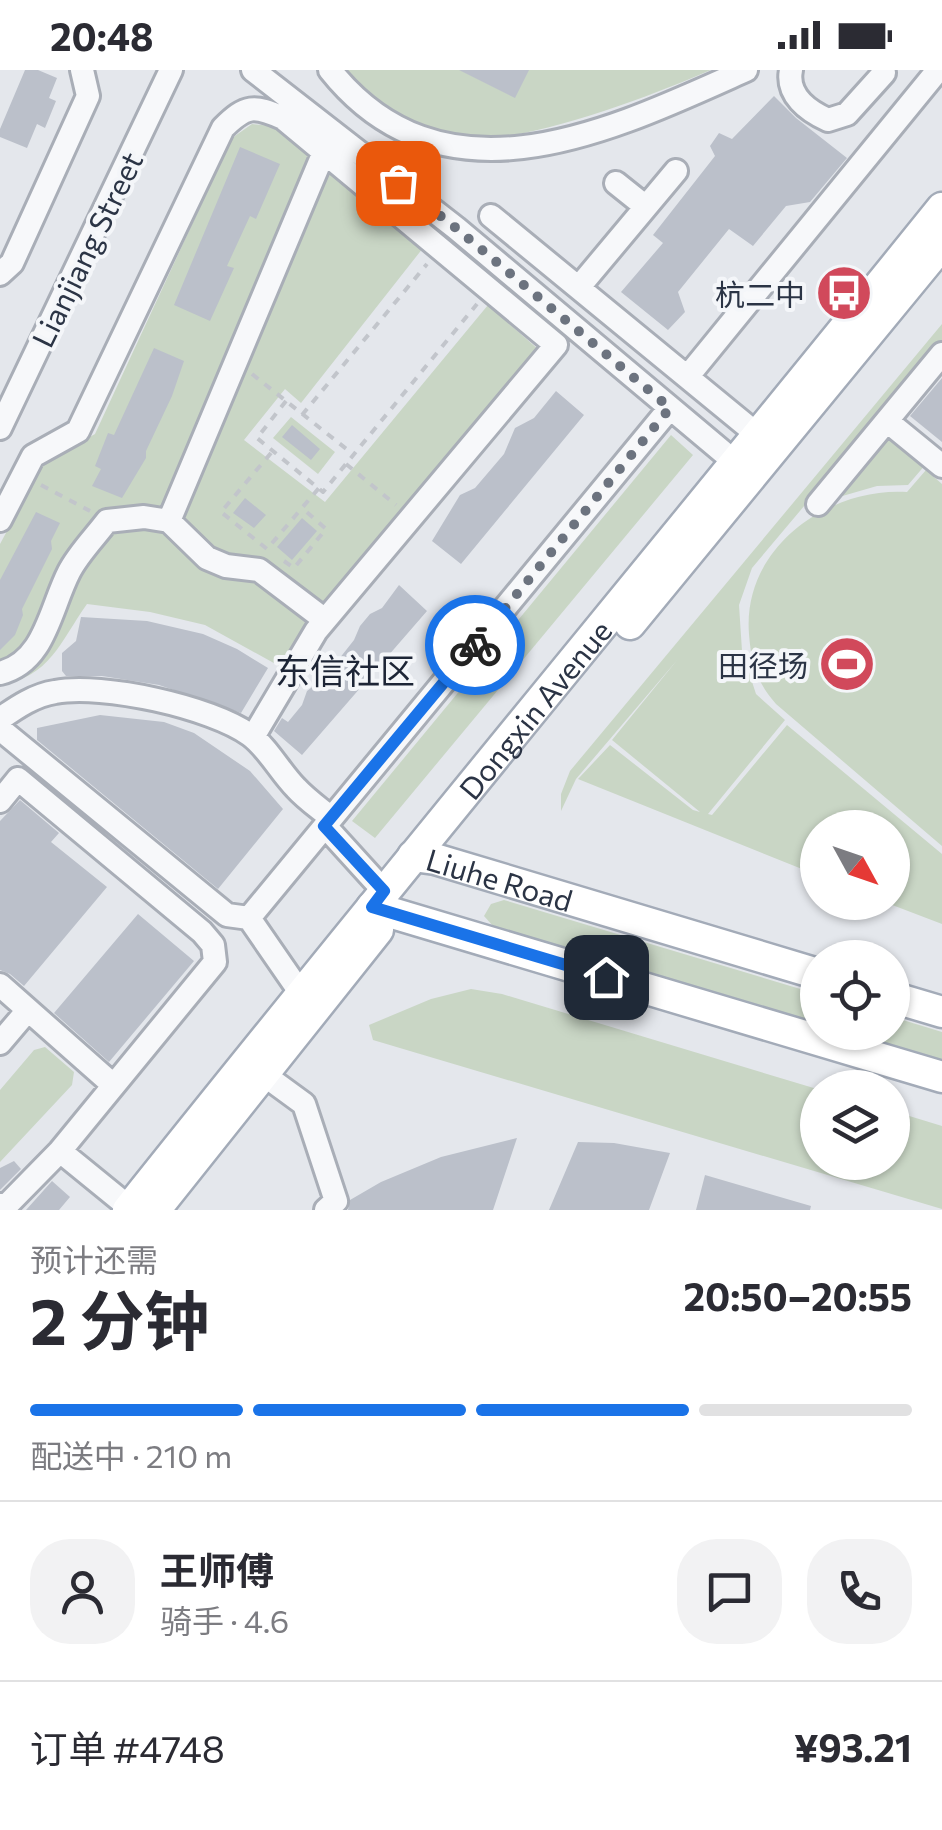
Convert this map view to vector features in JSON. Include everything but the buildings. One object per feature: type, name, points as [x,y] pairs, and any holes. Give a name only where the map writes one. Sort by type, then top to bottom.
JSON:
[{"type":"main road","name":"Dongxin Avenue","points":[[424,857],[942,208]]},
{"type":"main road","name":"Dongxin Avenue","points":[[138,1209],[300,992],[424,857],[942,244]]},
{"type":"main road","name":"Liuhe Road","points":[[424,857],[800,969]]},
{"type":"main road","name":"Dongxin Avenue","points":[[138,1209],[263,1074],[383,904]]},
{"type":"main road","name":"Liuhe Road","points":[[383,904],[942,1077]]},
{"type":"main road","points":[[910,1002],[942,1012]]},
{"type":"street","points":[[0,274],[12,263],[88,96],[82,70]]},
{"type":"street","name":"Lianjiang Street","points":[[0,428],[171,70]]},
{"type":"street","points":[[253,70],[456,228],[736,463]]},
{"type":"street","points":[[330,70],[369,108],[409,133],[475,151],[512,150],[586,135],[746,70]]},
{"type":"street","points":[[792,70],[789,80],[800,102],[828,120],[846,114],[884,73]]},
{"type":"street","points":[[688,376],[938,70]]},
{"type":"street","points":[[0,520],[33,456],[78,431],[223,128],[240,111],[261,108],[283,118],[556,345],[325,620],[253,737]]},
{"type":"street","points":[[168,521],[324,152]]},
{"type":"street","points":[[578,287],[676,171]]},
{"type":"street","points":[[616,183],[646,207]]},
{"type":"street","points":[[491,216],[759,436]]},
{"type":"street","points":[[818,504],[942,354]]},
{"type":"street","points":[[249,918],[670,408]]},
{"type":"street","points":[[886,421],[942,466]]},
{"type":"street","points":[[0,674],[18,669],[40,642],[70,570],[107,521],[144,517],[168,521],[207,558],[226,566],[259,570],[325,620]]},
{"type":"street","points":[[0,718],[23,703],[57,691],[122,693],[174,704],[234,726],[253,737],[328,822],[383,904]]},
{"type":"street","points":[[0,729],[227,914],[249,918],[300,992]]},
{"type":"street","points":[[0,800],[18,778],[213,945],[215,962],[60,1151],[7,1205],[0,1205]]},
{"type":"street","points":[[0,985],[112,1084]]},
{"type":"street","points":[[0,1043],[28,1010]]},
{"type":"street","points":[[263,1074],[304,1104],[336,1201],[326,1210]]},
{"type":"street","points":[[60,1151],[138,1209]]},
{"type":"path","points":[[302,414],[440,248]]},
{"type":"path","points":[[286,401],[257,438],[323,492],[489,289]]},
{"type":"path","points":[[236,360],[354,456]]},
{"type":"path","points":[[272,451],[222,512],[267,548],[318,488]]},
{"type":"path","points":[[346,464],[411,518]]},
{"type":"path","points":[[24,475],[107,521]]},
{"type":"path","points":[[280,558],[294,568],[326,529],[302,508]]},
{"type":"green space","points":[[342,70],[711,70],[582,118],[510,136],[478,139],[436,134],[406,121],[365,93]]},
{"type":"green space","points":[[252,124],[272,126],[423,248],[301,403],[285,389],[244,440],[325,502],[488,305],[539,350],[305,626],[281,667],[205,625],[150,612],[87,604],[42,666],[17,681],[0,685],[0,544],[44,463],[95,434],[232,138]]},
{"type":"green space","points":[[942,324],[942,342],[752,568],[739,605],[742,651],[756,694],[785,720],[708,814],[712,815],[787,725],[889,810],[800,810],[800,868],[578,779],[610,745],[700,812],[612,740],[678,659],[576,779],[561,811],[561,794],[570,771]]},
{"type":"green space","points":[[291,417],[335,452],[318,474],[273,438]]},
{"type":"green space","points":[[889,432],[926,464],[908,485],[877,486],[839,497],[835,494]]},
{"type":"green space","points":[[671,435],[693,455],[375,838],[352,821]]},
{"type":"green space","name":"田径场","points":[[926,470],[942,484],[942,846],[910,819],[910,810],[900,810],[776,704],[756,672],[749,634],[751,603],[760,575],[775,550],[796,529],[820,512],[848,500],[877,493],[907,492]]},
{"type":"green space","points":[[910,827],[942,854],[942,924],[910,912]]},
{"type":"green space","points":[[504,900],[800,989],[800,1018],[493,926],[484,916],[491,904]]},
{"type":"green space","points":[[471,989],[502,994],[800,1084],[800,1167],[373,1040],[369,1025],[431,999]]},
{"type":"green space","points":[[910,1022],[942,1032],[942,1060],[908,1050]]},
{"type":"green space","points":[[45,1047],[74,1072],[72,1085],[0,1162],[0,1090],[34,1050]]},
{"type":"green space","points":[[910,1116],[942,1126],[942,1209],[844,1180],[910,1180]]},
{"type":"way so far","points":[[398,183],[670,408],[475,645]]},
{"type":"place","name":"杭二中","points":[[844,293]]},
{"type":"place","name":"田径场","points":[[847,664]]},
{"type":"district","name":"东信社区","points":[[345,669]]},
{"type":"route","points":[[475,645],[324,826],[384,891],[372,907],[606,977]]}]
